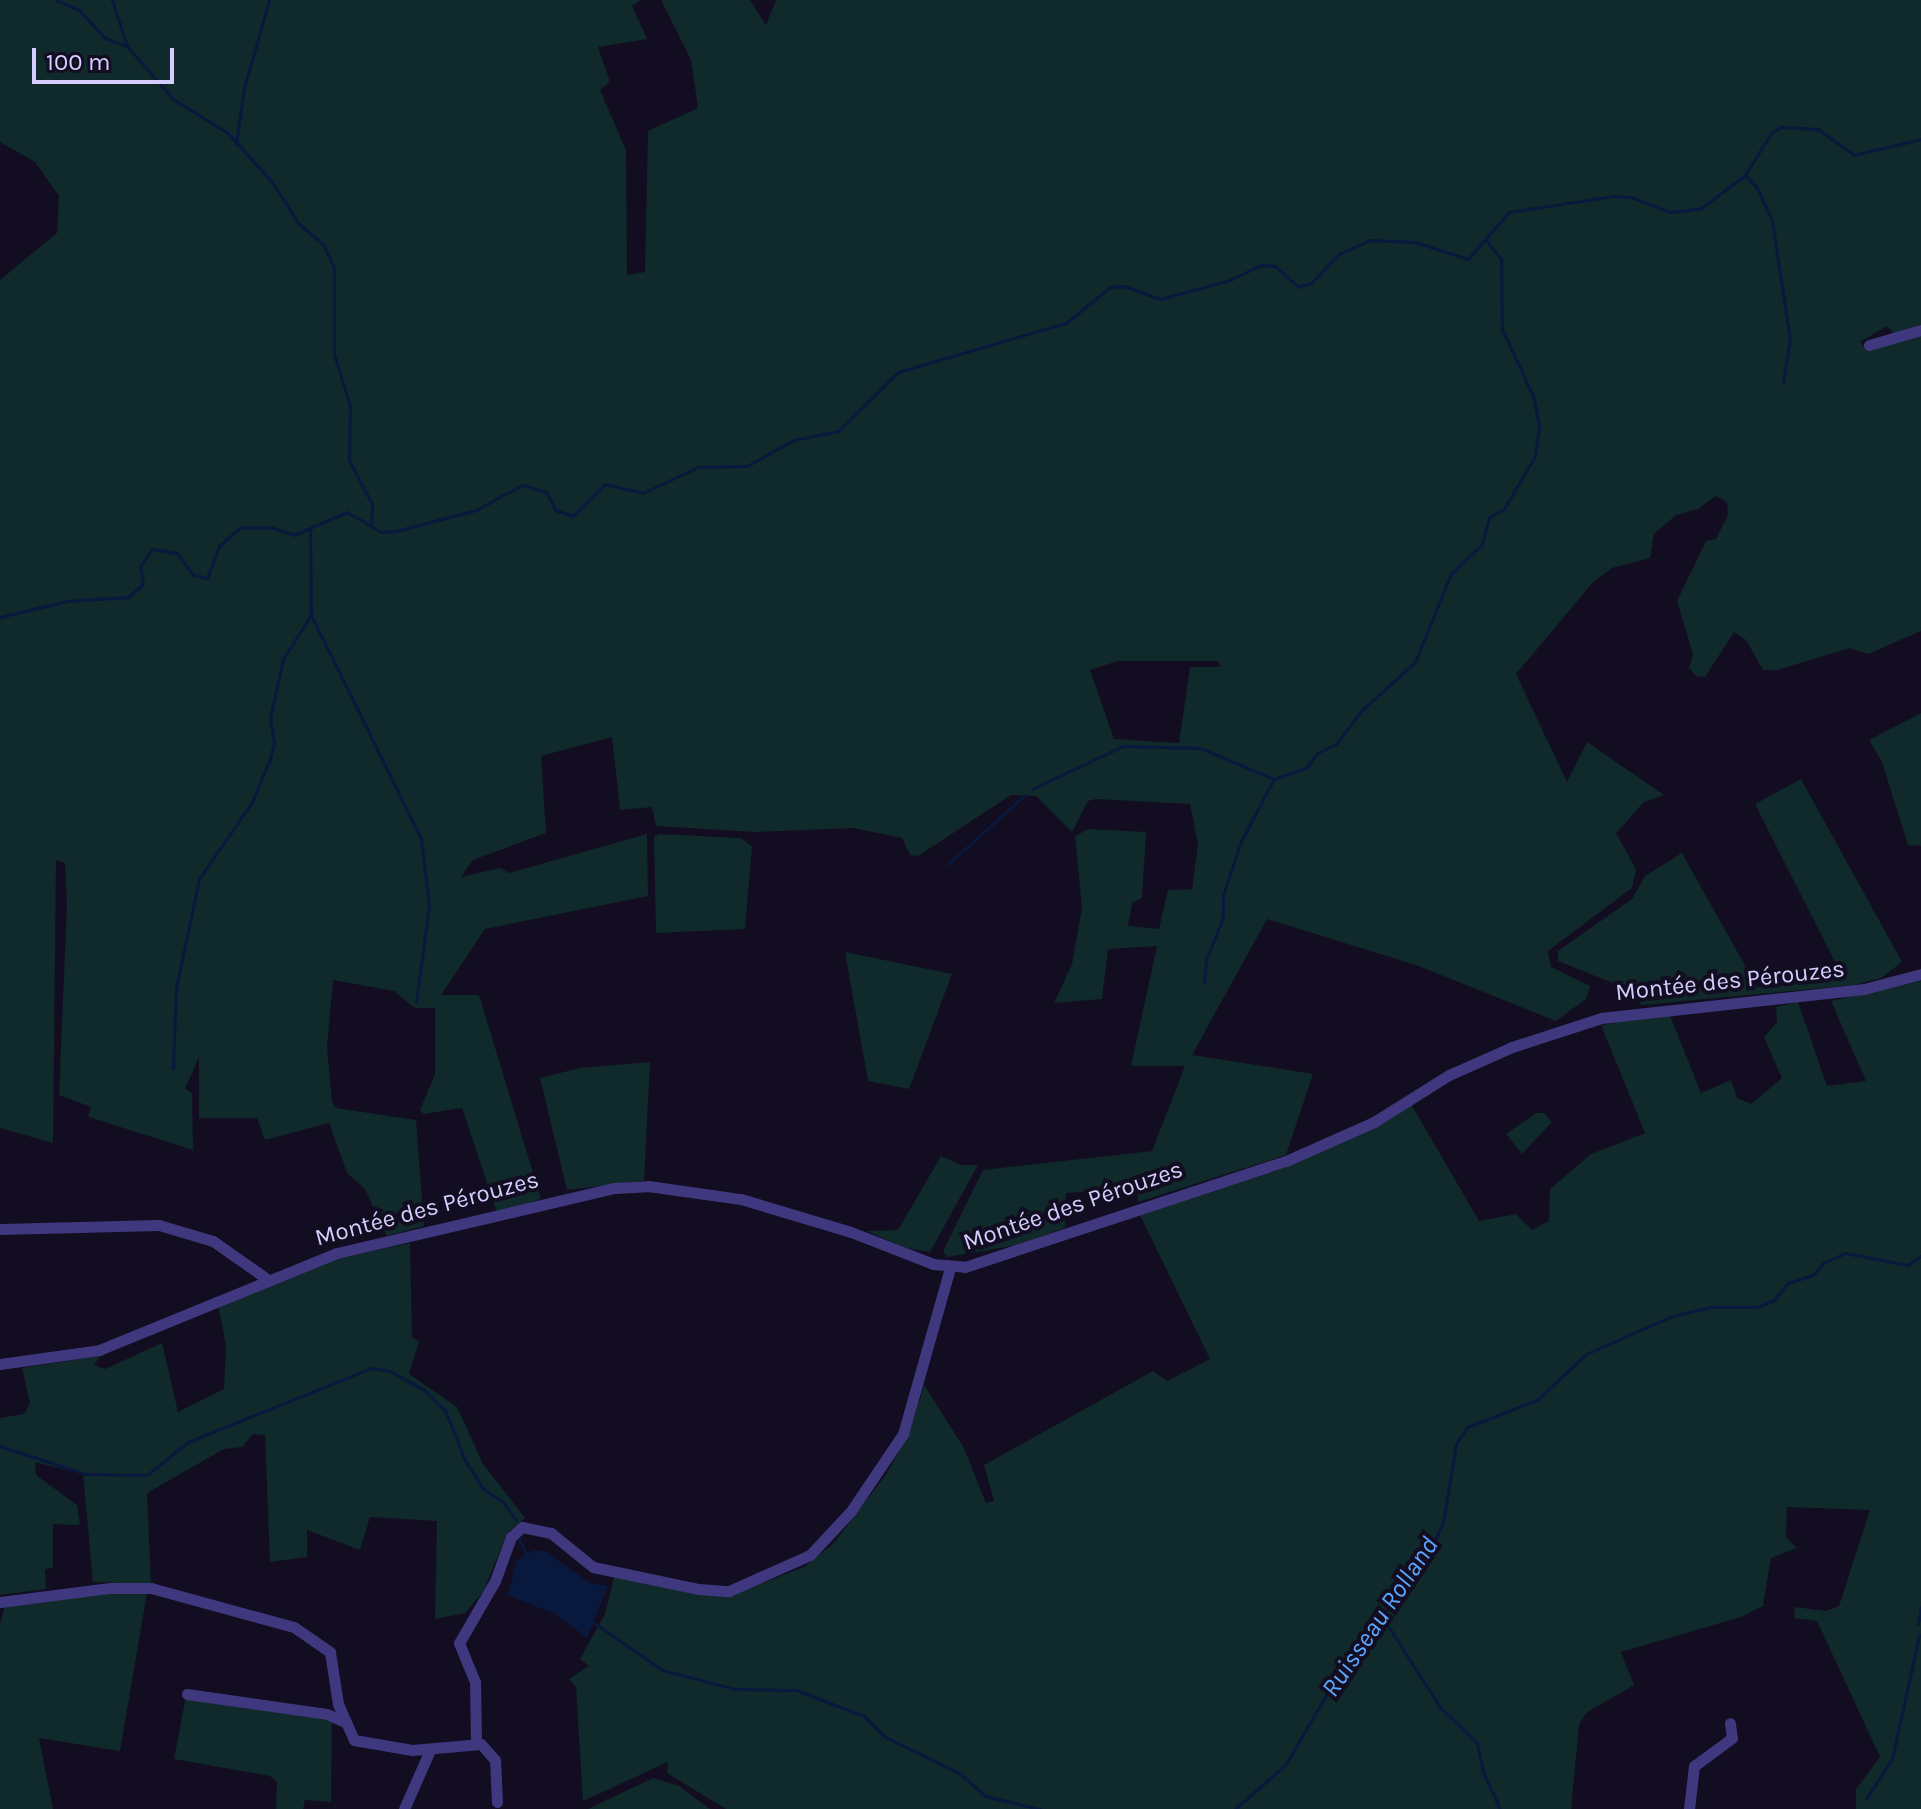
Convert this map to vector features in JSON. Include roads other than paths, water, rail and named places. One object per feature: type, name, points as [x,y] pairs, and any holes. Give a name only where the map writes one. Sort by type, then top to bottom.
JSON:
[{"type":"street","points":[[1869,345],[1921,330]]},
{"type":"street","name":"Montée des Pérouzes","points":[[0,1364],[99,1350],[337,1253],[549,1200],[648,1186],[741,1199],[950,1268],[1010,1256],[1196,1187],[1286,1161],[1374,1122],[1449,1075],[1512,1047],[1601,1018],[1864,989],[1921,974]]},
{"type":"street","points":[[0,1229],[67,1231],[115,1223],[167,1227],[213,1241],[267,1279]]},
{"type":"street","points":[[476,1743],[475,1682],[459,1643],[495,1581],[511,1537],[522,1527],[537,1526],[593,1567],[729,1591],[810,1555],[851,1511],[903,1434],[950,1268]]},
{"type":"street","points":[[0,1602],[110,1588],[151,1588],[215,1602],[294,1627],[322,1643],[335,1666],[338,1704],[354,1740],[365,1745],[430,1750],[476,1743],[494,1756],[497,1802]]},
{"type":"street","points":[[187,1694],[327,1714],[343,1721]]},
{"type":"street","points":[[327,1714],[338,1704]]},
{"type":"street","points":[[1689,1809],[1694,1766],[1732,1738],[1730,1723]]},
{"type":"street","points":[[404,1809],[430,1750]]},
{"type":"water","points":[[534,1550],[545,1551],[590,1583],[608,1586],[587,1638],[555,1614],[508,1595],[516,1561]]},
{"type":"waterway","points":[[56,0],[79,10],[105,38],[127,46]]},
{"type":"waterway","points":[[112,0],[127,46],[173,99],[228,133],[272,182],[299,224],[323,244],[334,268],[334,354],[350,406],[349,460],[372,504],[371,525]]},
{"type":"waterway","points":[[236,144],[244,88],[269,0]]},
{"type":"waterway","points":[[0,617],[67,601],[128,597],[143,584],[140,566],[152,549],[177,553],[193,575],[207,578],[219,546],[240,528],[270,527],[294,535],[347,512],[381,532],[396,531],[476,510],[522,485],[546,492],[555,510],[573,516],[605,484],[643,493],[698,467],[747,466],[794,440],[838,431],[898,372],[1066,323],[1110,287],[1124,286],[1160,299],[1230,280],[1261,265],[1275,266],[1298,287],[1311,283],[1339,254],[1370,240],[1415,242],[1468,259],[1509,212],[1613,196],[1631,197],[1670,212],[1700,209],[1745,175],[1771,133],[1781,127],[1818,129],[1854,155],[1921,139]]},
{"type":"waterway","points":[[1746,176],[1756,186],[1772,221],[1790,338],[1783,382]]},
{"type":"waterway","points":[[1204,983],[1206,960],[1223,917],[1223,895],[1241,841],[1274,779],[1306,768],[1317,753],[1336,744],[1362,710],[1415,662],[1451,574],[1482,544],[1489,517],[1504,509],[1535,456],[1539,426],[1533,396],[1502,329],[1501,259],[1487,241]]},
{"type":"waterway","points":[[310,530],[311,615],[421,839],[429,906],[416,1002]]},
{"type":"waterway","points":[[173,1068],[176,988],[199,879],[252,802],[274,743],[270,718],[283,659],[311,615]]},
{"type":"waterway","points":[[1032,789],[1123,746],[1200,748],[1274,779]]},
{"type":"waterway","points":[[948,864],[1025,795]]},
{"type":"waterway","name":"Ruisseau Rolland","points":[[1235,1809],[1286,1764],[1343,1666],[1427,1558],[1443,1522],[1456,1444],[1467,1427],[1537,1400],[1586,1354],[1672,1316],[1711,1307],[1757,1307],[1774,1300],[1788,1283],[1813,1275],[1823,1263],[1845,1253],[1908,1265],[1921,1256]]},
{"type":"waterway","points":[[0,1446],[85,1474],[147,1475],[188,1442],[371,1368],[390,1371],[423,1389],[445,1410],[465,1460],[483,1489],[503,1502],[516,1520]]},
{"type":"waterway","points":[[519,1539],[526,1554]]},
{"type":"waterway","points":[[1918,1624],[1921,1607]]},
{"type":"waterway","points":[[1383,1618],[1440,1707],[1477,1743],[1483,1772],[1500,1809]]},
{"type":"waterway","points":[[593,1622],[662,1670],[735,1689],[796,1690],[864,1716],[885,1737],[959,1773],[985,1796],[1040,1809]]},
{"type":"waterway","points":[[1866,1799],[1892,1759],[1919,1635]]}]
